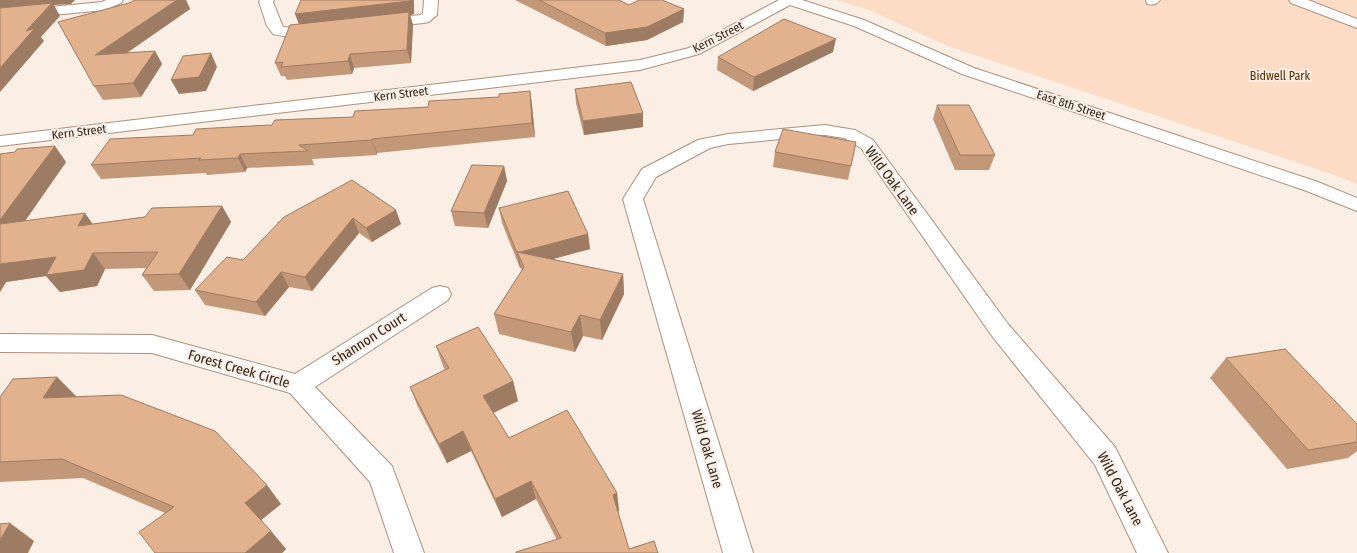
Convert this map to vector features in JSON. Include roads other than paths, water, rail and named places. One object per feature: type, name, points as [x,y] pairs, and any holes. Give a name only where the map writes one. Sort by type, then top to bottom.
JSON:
[{"type":"street","points":[[0,16],[105,6],[116,0]]},
{"type":"street","points":[[267,0],[266,2],[274,26],[278,31],[294,33],[332,29]]},
{"type":"street","points":[[370,25],[424,19],[430,15],[431,0]]},
{"type":"street","name":"Kern Street","points":[[0,141],[640,65],[694,51],[788,0]]},
{"type":"street","name":"East 8th Street","points":[[788,0],[859,23],[968,71],[1311,186],[1357,205]]},
{"type":"street","points":[[1296,0],[1357,24]]},
{"type":"street","name":"Wild Oak Lane","points":[[738,553],[633,199],[649,173],[704,144],[728,139],[825,130],[849,134],[867,144],[1000,330],[1105,456],[1153,553]]},
{"type":"street","name":"Shannon Court","points":[[298,385],[440,294]]},
{"type":"street","name":"Forest Creek Circle","points":[[0,344],[152,344],[298,385],[382,475],[409,553]]},
{"type":"park label","name":"Bidwell Park","points":[[1280,76]]}]
